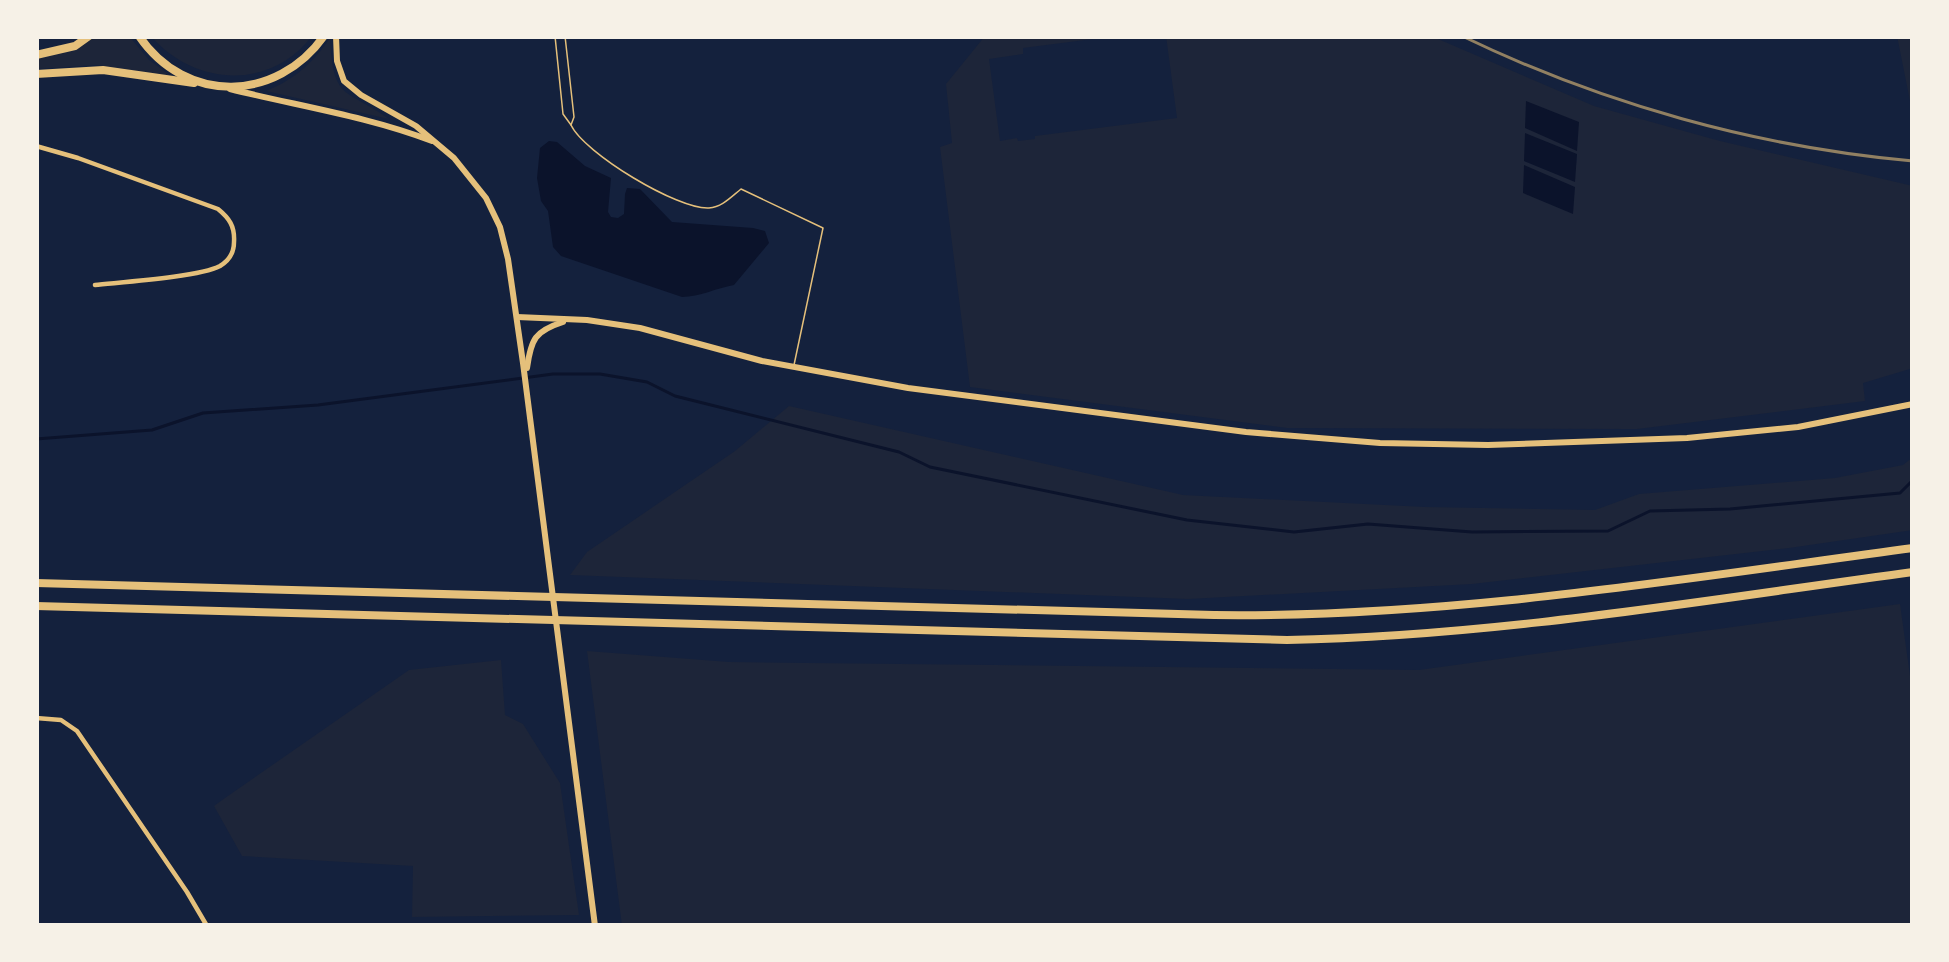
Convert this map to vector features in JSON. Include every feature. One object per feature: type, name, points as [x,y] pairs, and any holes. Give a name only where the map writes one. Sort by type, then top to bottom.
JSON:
[{"type":"main road","points":[[36,55],[75,46],[89,36]]},
{"type":"main road","points":[[140,36],[158,58],[201,84]]},
{"type":"main road","points":[[36,74],[103,70],[226,88],[286,73],[324,36]]},
{"type":"main road","points":[[36,583],[1292,615],[1462,607],[1913,548]]},
{"type":"main road","points":[[36,606],[1331,639],[1464,630],[1913,572]]},
{"type":"street","points":[[336,36],[344,81],[437,143],[473,179],[500,227],[526,361],[525,384],[595,926]]},
{"type":"street","points":[[226,88],[362,117],[437,143]]},
{"type":"street","points":[[36,146],[218,209],[231,223],[234,247],[220,266],[95,286]]},
{"type":"street","points":[[517,317],[640,328],[794,368],[908,388],[1246,432],[1432,445],[1687,438],[1798,427],[1913,404]]},
{"type":"street","points":[[526,361],[537,334],[570,320]]},
{"type":"street","points":[[36,718],[61,720],[77,731],[207,926]]},
{"type":"lane","points":[[555,36],[563,114],[586,147],[613,166],[695,207],[720,206],[741,189],[823,228],[794,368]]},
{"type":"lane","points":[[565,36],[571,125]]},
{"type":"shaded area","points":[[96,36],[129,36],[171,76],[96,65],[36,69],[36,59],[74,51]]},
{"type":"shaded area","points":[[151,36],[312,36],[275,66],[232,75],[188,65]]},
{"type":"shaded area","points":[[985,36],[1116,36],[1023,48],[1023,54],[989,59],[1000,141],[1018,141],[1177,118],[1166,36],[1431,36],[1594,106],[1913,186],[1913,368],[1863,383],[1865,401],[1637,429],[1287,428],[970,387],[940,147],[952,143],[946,84]],"holes":[[[1577,154],[1574,181],[1524,161]]]},
{"type":"shaded area","points":[[1897,36],[1913,36],[1913,116]]},
{"type":"shaded area","points":[[330,38],[334,73],[344,91],[389,119],[266,91],[302,70]]},
{"type":"shaded area","points":[[1526,101],[1579,122],[1577,151],[1525,128]]},
{"type":"shaded area","points":[[1525,133],[1577,154],[1575,182],[1524,161]]},
{"type":"shaded area","points":[[549,141],[611,178],[611,217],[624,214],[627,188],[640,189],[672,222],[753,228],[765,231],[769,243],[734,285],[689,297],[561,256],[553,247],[537,178],[540,148]]},
{"type":"shaded area","points":[[1524,165],[1575,187],[1573,214],[1523,193]]},
{"type":"shaded area","points":[[789,406],[1183,495],[1425,507],[1595,510],[1639,494],[1835,478],[1903,465],[1913,457],[1913,530],[1472,584],[1188,599],[570,575],[587,552],[735,451]]},
{"type":"shaded area","points":[[1900,604],[1913,697],[1913,926],[622,926],[587,651],[729,662],[1419,670]]},
{"type":"shaded area","points":[[501,660],[505,715],[523,724],[560,783],[579,915],[412,917],[413,866],[242,856],[214,806],[409,670]]},
{"type":"waterway","points":[[36,439],[152,430],[203,413],[318,405],[553,374],[600,374],[647,382],[675,396],[899,452],[930,467],[1187,520],[1294,532],[1368,524],[1472,532],[1608,531],[1650,511],[1730,509],[1900,493],[1913,480]]},
{"type":"railway","points":[[1462,36],[1570,82],[1682,119],[1797,145],[1913,161]]}]
